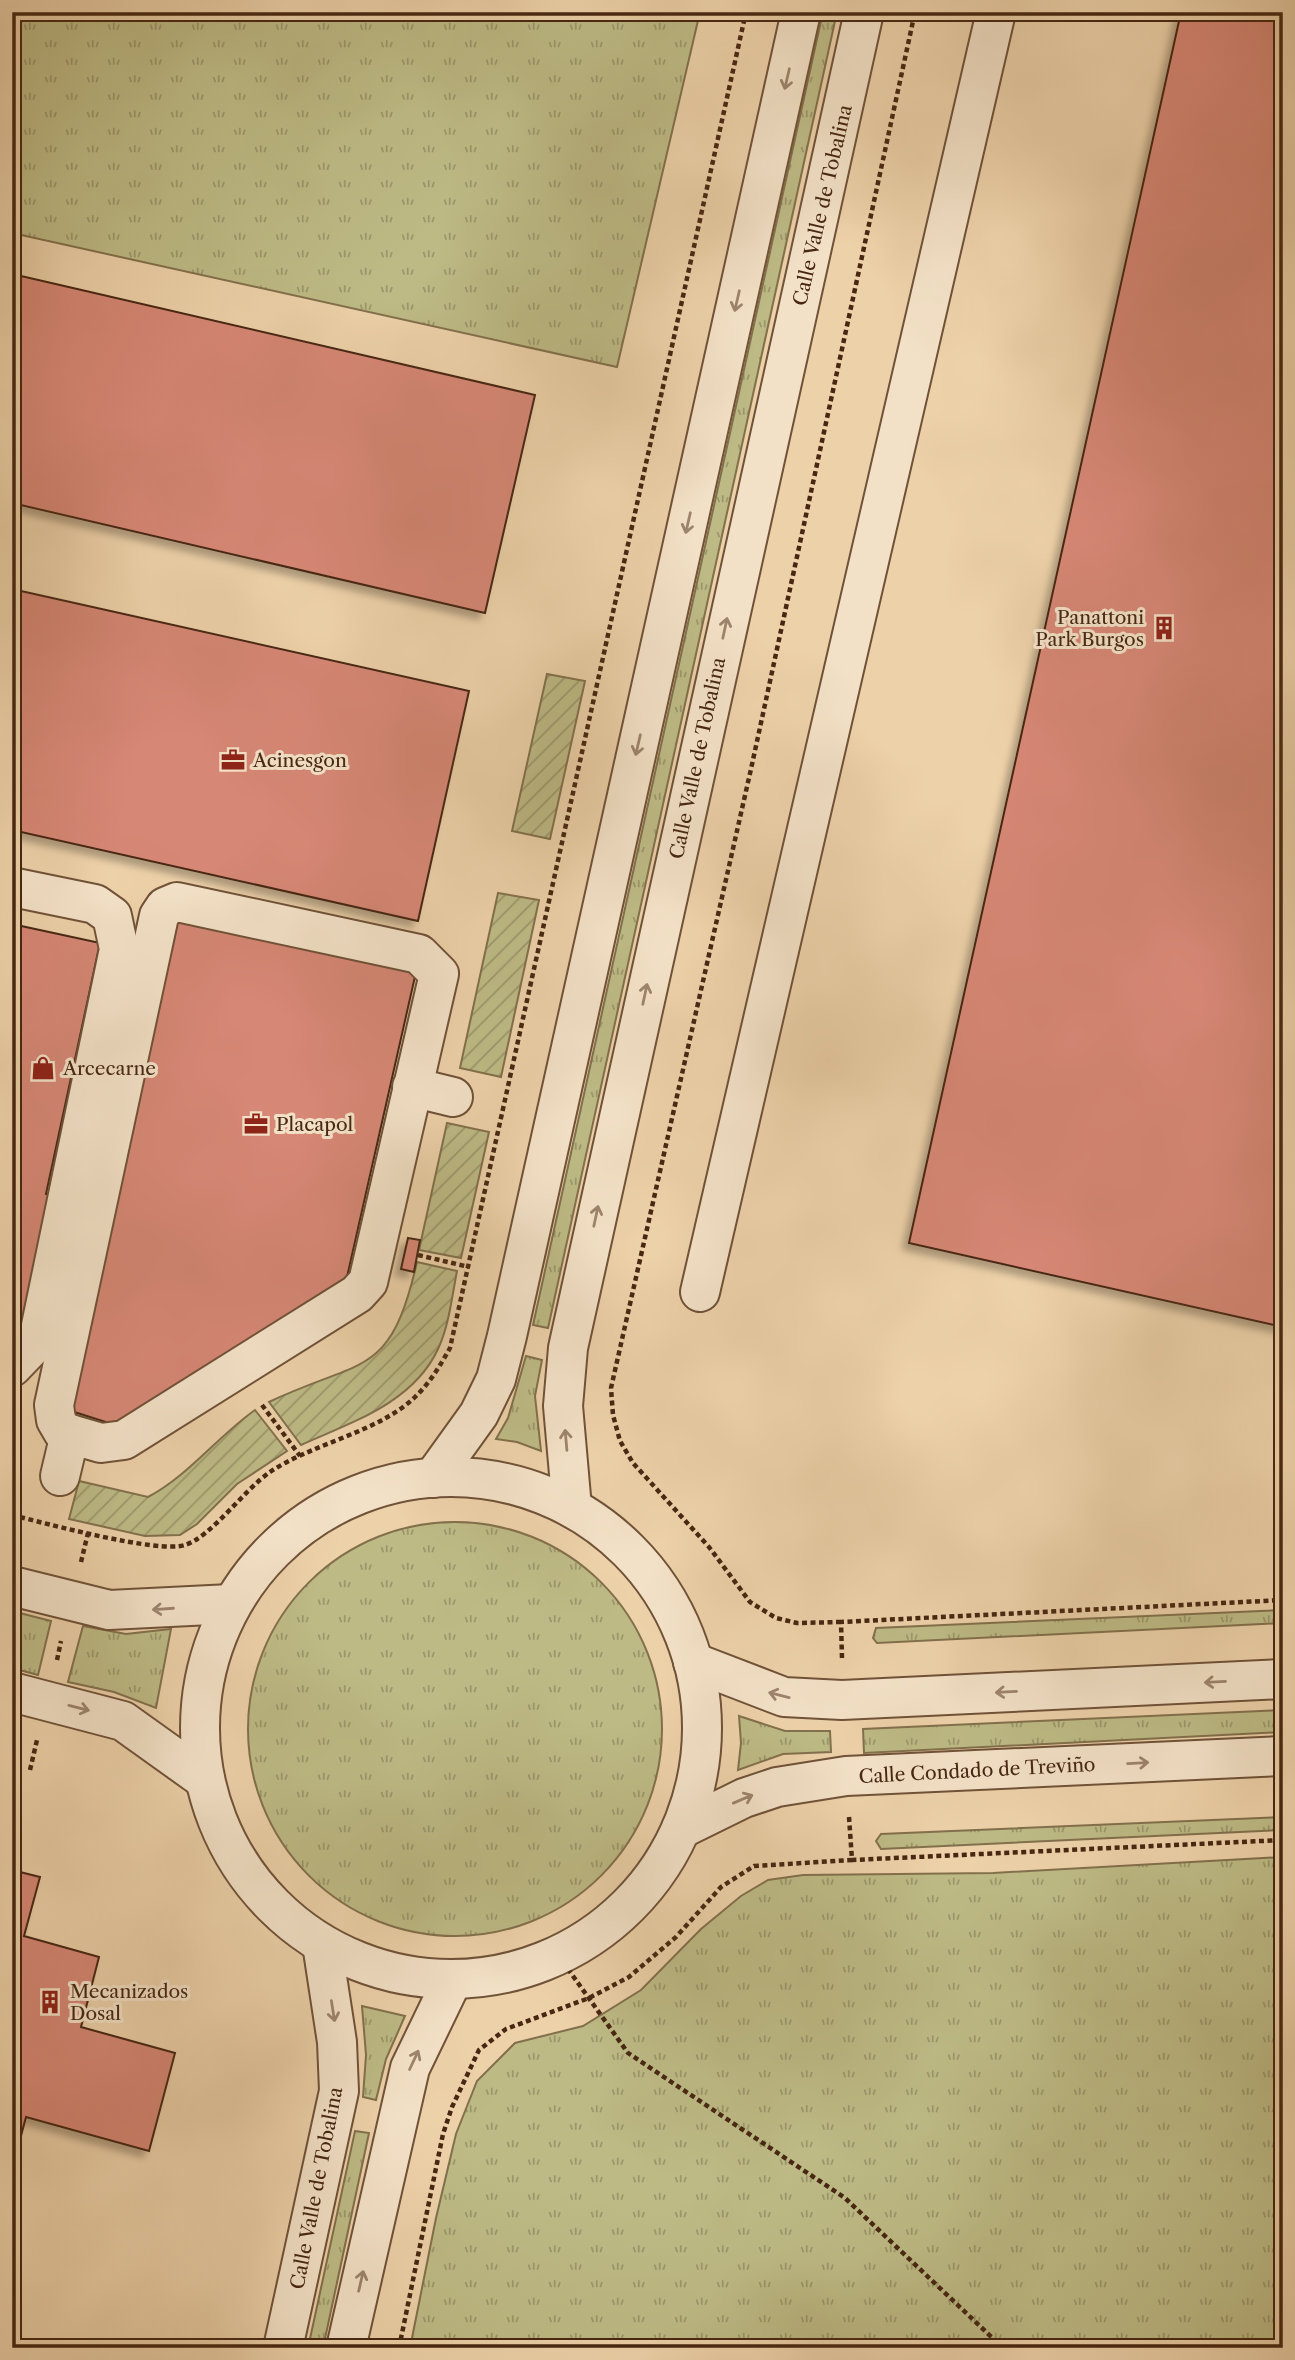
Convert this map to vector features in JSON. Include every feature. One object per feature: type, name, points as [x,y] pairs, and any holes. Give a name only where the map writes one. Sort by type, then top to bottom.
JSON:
[{"type":"street","points":[[433,1478],[479,1413],[496,1380],[508,1336],[801,12]]},
{"type":"street","name":"Calle Valle de Tobalina","points":[[572,1508],[563,1406],[568,1348],[864,12]]},
{"type":"street","points":[[700,1292],[996,12]]},
{"type":"street","points":[[12,887],[96,904],[112,916],[119,950],[38,1340],[12,1367]]},
{"type":"street","points":[[177,902],[419,954],[439,974],[412,1087],[368,1282],[357,1294],[124,1440],[101,1443],[63,1432],[56,1420],[54,1405],[159,916],[165,907],[177,902]]},
{"type":"street","points":[[412,1087],[453,1097]]},
{"type":"street","points":[[60,1476],[70,1434]]},
{"type":"street","points":[[433,1478],[481,1479],[528,1489],[572,1508],[606,1530],[635,1558],[660,1589],[679,1624],[693,1662],[702,1718],[698,1775],[681,1829],[660,1868],[631,1903],[597,1933],[558,1955],[489,1976],[453,1979],[386,1970],[323,1944],[268,1901],[227,1844],[204,1779],[199,1718],[208,1660],[231,1604],[274,1548],[331,1506],[398,1482],[433,1478]]},
{"type":"street","points":[[12,1586],[71,1602],[130,1611],[231,1604]]},
{"type":"street","points":[[693,1662],[784,1698],[842,1700],[1283,1679]]},
{"type":"street","points":[[30,1696],[123,1721],[204,1779]]},
{"type":"street","name":"Calle Condado de Treviño","points":[[681,1829],[744,1798],[777,1787],[846,1776],[1283,1756]]},
{"type":"street","name":"Calle Valle de Tobalina","points":[[283,2348],[339,2091],[337,2042],[323,1944]]},
{"type":"street","points":[[346,2348],[410,2068],[453,1979]]},
{"type":"path","points":[[12,1515],[156,1546],[185,1546],[205,1533],[238,1498],[270,1472],[379,1420],[416,1397],[450,1348],[746,12]]},
{"type":"path","points":[[841,1622],[797,1623],[776,1618],[750,1602],[709,1547],[633,1463],[620,1441],[613,1415],[611,1388],[751,769],[915,12]]},
{"type":"path","points":[[418,1255],[469,1267]]},
{"type":"path","points":[[262,1405],[300,1456]]},
{"type":"path","points":[[30,1770],[30,1696],[71,1602],[88,1532]]},
{"type":"path","points":[[399,2348],[443,2134],[452,2107],[479,2050],[506,2029],[589,1998],[629,1977],[676,1937],[721,1887],[754,1866],[852,1860]]},
{"type":"path","points":[[558,1955],[628,2053],[845,2198],[1003,2348]]},
{"type":"green space","points":[[12,12],[700,12],[617,367],[12,233]]},
{"type":"green space","points":[[823,12],[837,12],[548,1328],[533,1325]]},
{"type":"green space","points":[[547,674],[585,681],[550,839],[512,831]]},
{"type":"green space","points":[[498,893],[539,900],[501,1077],[460,1068]]},
{"type":"green space","points":[[447,1123],[489,1132],[461,1258],[419,1250]]},
{"type":"green space","points":[[417,1262],[457,1271],[445,1331],[427,1368],[413,1384],[379,1409],[301,1445],[269,1402],[350,1369],[383,1346],[396,1327],[407,1300]]},
{"type":"green space","points":[[526,1356],[542,1360],[535,1396],[541,1451],[517,1442],[496,1439],[508,1418]]},
{"type":"green space","points":[[255,1410],[287,1451],[237,1484],[197,1524],[180,1535],[145,1536],[69,1519],[79,1481],[148,1497],[190,1467]]},
{"type":"green space","points":[[455,1522],[495,1526],[534,1537],[570,1557],[602,1582],[627,1614],[647,1650],[658,1689],[662,1729],[658,1769],[647,1808],[627,1844],[602,1876],[570,1901],[534,1921],[495,1932],[455,1936],[415,1932],[376,1921],[340,1901],[308,1876],[283,1844],[263,1808],[252,1769],[248,1729],[252,1689],[263,1650],[283,1614],[308,1582],[340,1557],[376,1537],[415,1526]]},
{"type":"green space","points":[[1283,1610],[1283,1623],[877,1643],[873,1638],[876,1628]]},
{"type":"green space","points":[[12,1611],[51,1621],[38,1675],[12,1668]]},
{"type":"green space","points":[[83,1626],[126,1634],[171,1629],[156,1708],[114,1692],[68,1682]]},
{"type":"green space","points":[[1283,1710],[1283,1732],[864,1753],[863,1729]]},
{"type":"green space","points":[[739,1716],[785,1731],[830,1731],[831,1752],[783,1754],[738,1770],[741,1743]]},
{"type":"green space","points":[[1283,1817],[1283,1830],[881,1849],[876,1841],[881,1834]]},
{"type":"green space","points":[[1283,1857],[1283,2348],[410,2348],[456,2134],[477,2081],[515,2043],[583,2026],[641,1990],[701,1929],[741,1896],[768,1880],[803,1875],[993,1873]]},
{"type":"green space","points":[[362,2006],[405,2016],[386,2059],[376,2100],[363,2097],[366,2055]]},
{"type":"green space","points":[[355,2131],[369,2133],[323,2348],[308,2348]]},
{"type":"building","name":"Panattoni Park Burgos","points":[[1181,12],[1283,12],[1283,1327],[909,1243]]},
{"type":"building","points":[[21,276],[535,395],[485,613],[12,503],[12,312]]},
{"type":"building","name":"Acinesgon","points":[[12,589],[469,691],[418,921],[12,830]]},
{"type":"building","name":"Placapol","points":[[175,920],[416,972],[347,1277],[115,1425],[68,1410]]},
{"type":"building","name":"Arcecarne","points":[[12,924],[100,943],[46,1194],[60,1197],[29,1335],[12,1332]]},
{"type":"building","points":[[408,1238],[420,1240],[414,1272],[401,1269]]},
{"type":"building","name":"Mecanizados Dosal","points":[[12,1870],[40,1877],[24,1936],[99,1957],[81,2027],[175,2053],[149,2151],[26,2117],[18,2147],[12,2146]]},
{"type":"place","name":"Panattoni Park Burgos","points":[[1164,628]]},
{"type":"place","name":"Acinesgon","points":[[233,760]]},
{"type":"place","name":"Arcecarne","points":[[43,1068]]},
{"type":"place","name":"Placapol","points":[[256,1124]]},
{"type":"place","name":"Mecanizados Dosal","points":[[50,2002]]}]
